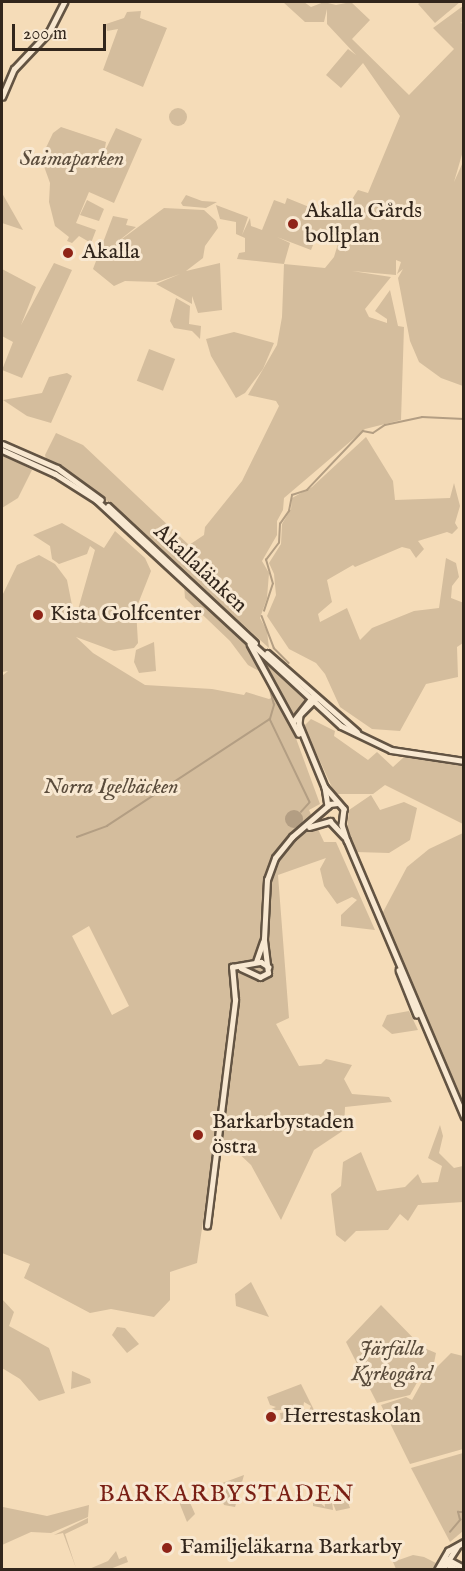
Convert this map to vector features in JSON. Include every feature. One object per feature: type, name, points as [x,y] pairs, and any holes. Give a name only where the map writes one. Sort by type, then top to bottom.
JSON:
[{"type":"main road","name":"Akallalänken","points":[[2,444],[57,468],[98,497],[313,699]]},
{"type":"main road","name":"Akallalänken","points":[[2,450],[55,474],[88,494],[313,699],[364,738],[404,753],[464,761]]},
{"type":"street","points":[[2,97],[14,69],[49,32],[64,2]]},
{"type":"street","points":[[249,642],[306,744]]},
{"type":"street","points":[[293,722],[313,699]]},
{"type":"street","points":[[313,699],[298,720],[306,744],[325,787],[345,812],[342,820],[347,840],[464,1116]]},
{"type":"street","points":[[325,787],[331,822],[347,840]]},
{"type":"street","points":[[254,974],[264,939],[272,864],[287,841],[307,827],[327,807],[337,803]]},
{"type":"street","points":[[307,827],[342,820]]},
{"type":"street","points":[[388,937],[406,993],[434,1047]]},
{"type":"street","points":[[207,1226],[234,1000],[232,967],[265,976],[269,967],[264,939]]},
{"type":"street","points":[[240,968],[263,962],[269,967]]},
{"type":"street","points":[[439,1569],[461,1543]]},
{"type":"street","points":[[439,1569],[448,1551],[461,1543]]},
{"type":"street","points":[[446,1561],[464,1568]]},
{"type":"green space","points":[[283,2],[304,2],[311,7],[324,2],[336,5],[351,2],[370,20],[352,39],[409,95],[454,49],[433,28],[463,6],[463,23],[460,22],[464,25],[463,151],[454,182],[463,162],[463,386],[441,378],[419,362],[410,341],[398,278],[403,269],[397,274],[401,262],[396,260],[396,275],[352,271],[391,277],[365,309],[369,317],[387,323],[387,319],[375,311],[390,290],[398,326],[404,327],[401,420],[365,429],[284,498],[283,510],[277,521],[277,535],[262,561],[269,573],[267,598],[260,618],[267,631],[269,648],[98,493],[46,459],[45,455],[56,433],[83,445],[189,545],[204,535],[205,527],[242,481],[279,406],[276,401],[248,395],[277,345],[282,317],[284,264],[237,259],[239,253],[245,252],[245,238],[236,234],[236,222],[220,219],[216,205],[248,217],[242,235],[250,218],[251,226],[262,230],[274,200],[285,204],[287,198],[324,213],[347,207],[358,190],[368,193],[400,116],[363,63],[341,88],[326,75],[348,49],[356,55],[327,24],[327,9],[324,22],[305,22]],"holes":[[[320,228],[340,237],[334,257],[325,268],[284,264],[290,243],[277,237],[311,250]]]},
{"type":"green space","points":[[421,2],[460,2],[435,23],[418,4]]},
{"type":"green space","points":[[141,11],[140,18],[167,28],[143,87],[103,70],[118,29],[107,31],[106,24],[124,18],[127,12]]},
{"type":"green space","points":[[174,108],[182,108],[187,113],[185,124],[174,126],[169,121],[169,113]]},
{"type":"green space","name":"Saimaparken","points":[[61,127],[106,142],[104,153],[116,128],[142,139],[114,203],[89,192],[76,223],[96,230],[91,243],[79,236],[72,243],[67,241],[69,237],[55,226],[49,202],[50,183],[41,158],[53,133]]},
{"type":"green space","points":[[2,193],[23,230],[2,223]]},
{"type":"green space","points":[[186,195],[202,201],[217,202],[206,208],[183,206],[181,203]]},
{"type":"green space","points":[[87,200],[104,209],[99,221],[80,215]]},
{"type":"green space","points":[[164,208],[204,210],[216,221],[218,228],[205,246],[203,258],[186,271],[220,263],[222,310],[198,313],[192,296],[192,304],[156,284],[180,274],[157,282],[125,281],[114,286],[93,269],[113,216],[128,219],[126,225],[136,227],[111,247]]},
{"type":"green space","points":[[54,263],[72,270],[22,378],[2,370],[13,342],[2,336],[2,269],[36,287],[21,325]]},
{"type":"green space","points":[[176,298],[190,306],[189,324],[201,326],[200,339],[192,331],[174,328],[170,321]]},
{"type":"green space","points":[[234,332],[274,343],[263,369],[245,393],[236,398],[211,356],[206,339]]},
{"type":"green space","points":[[149,349],[175,359],[163,391],[137,381]]},
{"type":"green space","points":[[67,373],[72,376],[51,423],[27,416],[3,400],[42,393],[49,377]]},
{"type":"green space","points":[[366,437],[393,481],[395,500],[450,498],[454,483],[460,506],[455,523],[458,528],[452,534],[447,532],[418,541],[424,549],[416,558],[410,549],[402,547],[355,567],[353,565],[327,580],[332,602],[318,614],[320,622],[347,608],[360,640],[372,628],[414,611],[439,608],[446,558],[456,563],[459,577],[452,586],[451,598],[464,603],[463,643],[457,647],[458,677],[426,684],[400,731],[372,729],[340,707],[325,674],[316,663],[289,649],[267,616],[276,595],[274,574],[269,563],[281,544],[282,524],[291,509],[292,498],[312,487]]},
{"type":"green space","points":[[2,454],[32,470],[18,498],[2,508]]},
{"type":"green space","name":"Norra Igelbäcken","points":[[62,523],[104,548],[115,531],[145,558],[151,571],[136,609],[138,643],[134,648],[114,651],[76,637],[93,653],[145,685],[212,689],[244,695],[246,692],[269,699],[273,697],[269,684],[286,711],[320,804],[309,810],[324,842],[336,842],[375,930],[341,926],[341,915],[357,900],[352,897],[337,904],[324,886],[320,869],[326,858],[278,875],[289,1018],[276,1024],[299,1066],[321,1064],[326,1059],[352,1065],[344,1079],[352,1094],[389,1097],[392,1102],[345,1107],[344,1130],[314,1150],[281,1220],[251,1165],[232,1147],[214,1145],[197,1263],[170,1272],[170,1300],[154,1317],[111,1309],[90,1313],[24,1278],[30,1264],[2,1253],[2,676],[8,671],[2,672],[2,596],[17,565],[39,555],[55,564],[67,580],[75,620],[95,550],[90,546],[87,554],[59,564],[52,559],[50,546],[33,535]],"holes":[[[89,926],[129,1006],[112,1015],[72,936]]]},
{"type":"green space","points":[[184,585],[246,642],[268,676],[248,665],[230,641],[185,598]]},
{"type":"green space","points":[[154,642],[156,671],[139,673],[134,662],[136,650]]},
{"type":"green space","points":[[256,652],[306,700],[293,716],[279,688]]},
{"type":"green space","points":[[311,719],[335,731],[334,736],[368,760],[377,752],[393,767],[404,757],[463,765],[463,824],[385,785],[373,794],[335,794],[304,726]]},
{"type":"green space","points":[[371,795],[380,810],[404,802],[417,808],[410,840],[389,853],[356,852],[347,831],[349,810]]},
{"type":"green space","points":[[463,833],[463,1107],[382,914],[407,867],[429,849]]},
{"type":"green space","points":[[409,1011],[418,1030],[392,1034],[382,1026],[387,1015]]},
{"type":"green space","points":[[440,1125],[443,1136],[439,1153],[454,1168],[463,1166],[463,1202],[418,1205],[408,1221],[400,1214],[388,1230],[356,1231],[345,1242],[336,1235],[331,1194],[341,1186],[343,1162],[361,1152],[377,1191],[405,1187],[418,1174],[422,1183],[438,1182],[442,1166],[428,1158]]},
{"type":"green space","points":[[251,1282],[269,1317],[236,1306],[235,1294]]},
{"type":"green space","points":[[2,1299],[14,1312],[9,1326],[49,1348],[65,1393],[39,1401],[20,1379],[2,1368]]},
{"type":"green space","name":"Järfälla Kyrkogård","points":[[381,1305],[422,1347],[436,1353],[433,1368],[419,1379],[410,1395],[377,1403],[346,1342]]},
{"type":"green space","points":[[117,1327],[125,1328],[139,1344],[127,1353],[112,1335]]},
{"type":"green space","points":[[451,1353],[463,1356],[463,1449],[410,1464],[381,1405],[406,1397],[412,1400],[422,1382]]},
{"type":"green space","points":[[72,1371],[90,1379],[91,1383],[71,1389]]},
{"type":"green space","points":[[301,1384],[314,1410],[309,1411],[311,1406],[304,1402],[303,1408],[267,1411],[276,1407],[270,1405],[267,1397]]},
{"type":"green space","points":[[306,1409],[311,1419],[281,1420],[280,1413]]},
{"type":"green space","points":[[463,1453],[463,1531],[450,1542],[411,1468]]},
{"type":"green space","points":[[244,1475],[235,1507],[224,1505],[217,1485]]},
{"type":"green space","points":[[346,1496],[350,1508],[336,1511],[332,1501],[333,1510],[313,1506],[313,1497],[325,1507],[324,1497]]},
{"type":"green space","points":[[188,1498],[195,1514],[187,1522],[179,1502]]},
{"type":"green space","points":[[2,1503],[3,1507],[47,1516],[89,1505],[88,1517],[51,1533],[31,1532],[2,1545]]},
{"type":"green space","points":[[88,1518],[88,1523],[65,1534],[76,1568],[63,1533],[54,1535]]},
{"type":"green space","points":[[116,1551],[119,1559],[126,1556],[128,1562],[110,1569],[89,1569],[108,1561]]},
{"type":"green space","points":[[413,1555],[436,1563],[432,1569],[396,1569],[393,1562]]},
{"type":"shaded area","points":[[290,810],[298,810],[303,815],[301,826],[290,828],[285,823],[285,815]]},
{"type":"waterway","points":[[264,611],[273,584],[266,560],[279,543],[280,524],[289,511],[292,495],[307,490],[363,431],[373,433],[385,425],[422,417],[464,419]]},
{"type":"waterway","points":[[262,616],[274,648],[289,663]]},
{"type":"waterway","points":[[77,837],[107,826],[270,719],[274,705],[269,686]]},
{"type":"waterway","points":[[270,719],[310,802]]},
{"type":"waterway","points":[[301,812],[309,803]]},
{"type":"waterway","points":[[450,1532],[460,1520],[458,1512],[464,1512]]},
{"type":"place","name":"Akalla Gårds bollplan","points":[[293,224]]},
{"type":"place","name":"Akalla","points":[[68,253]]},
{"type":"place","name":"Kista Golfcenter","points":[[38,615]]},
{"type":"place","name":"Barkarbystaden östra","points":[[198,1135]]},
{"type":"place","name":"Herrestaskolan","points":[[271,1417]]},
{"type":"place","name":"Familjeläkarna Barkarby","points":[[167,1548]]},
{"type":"district","name":"BARKARBYSTADEN","points":[[227,1495]]}]
